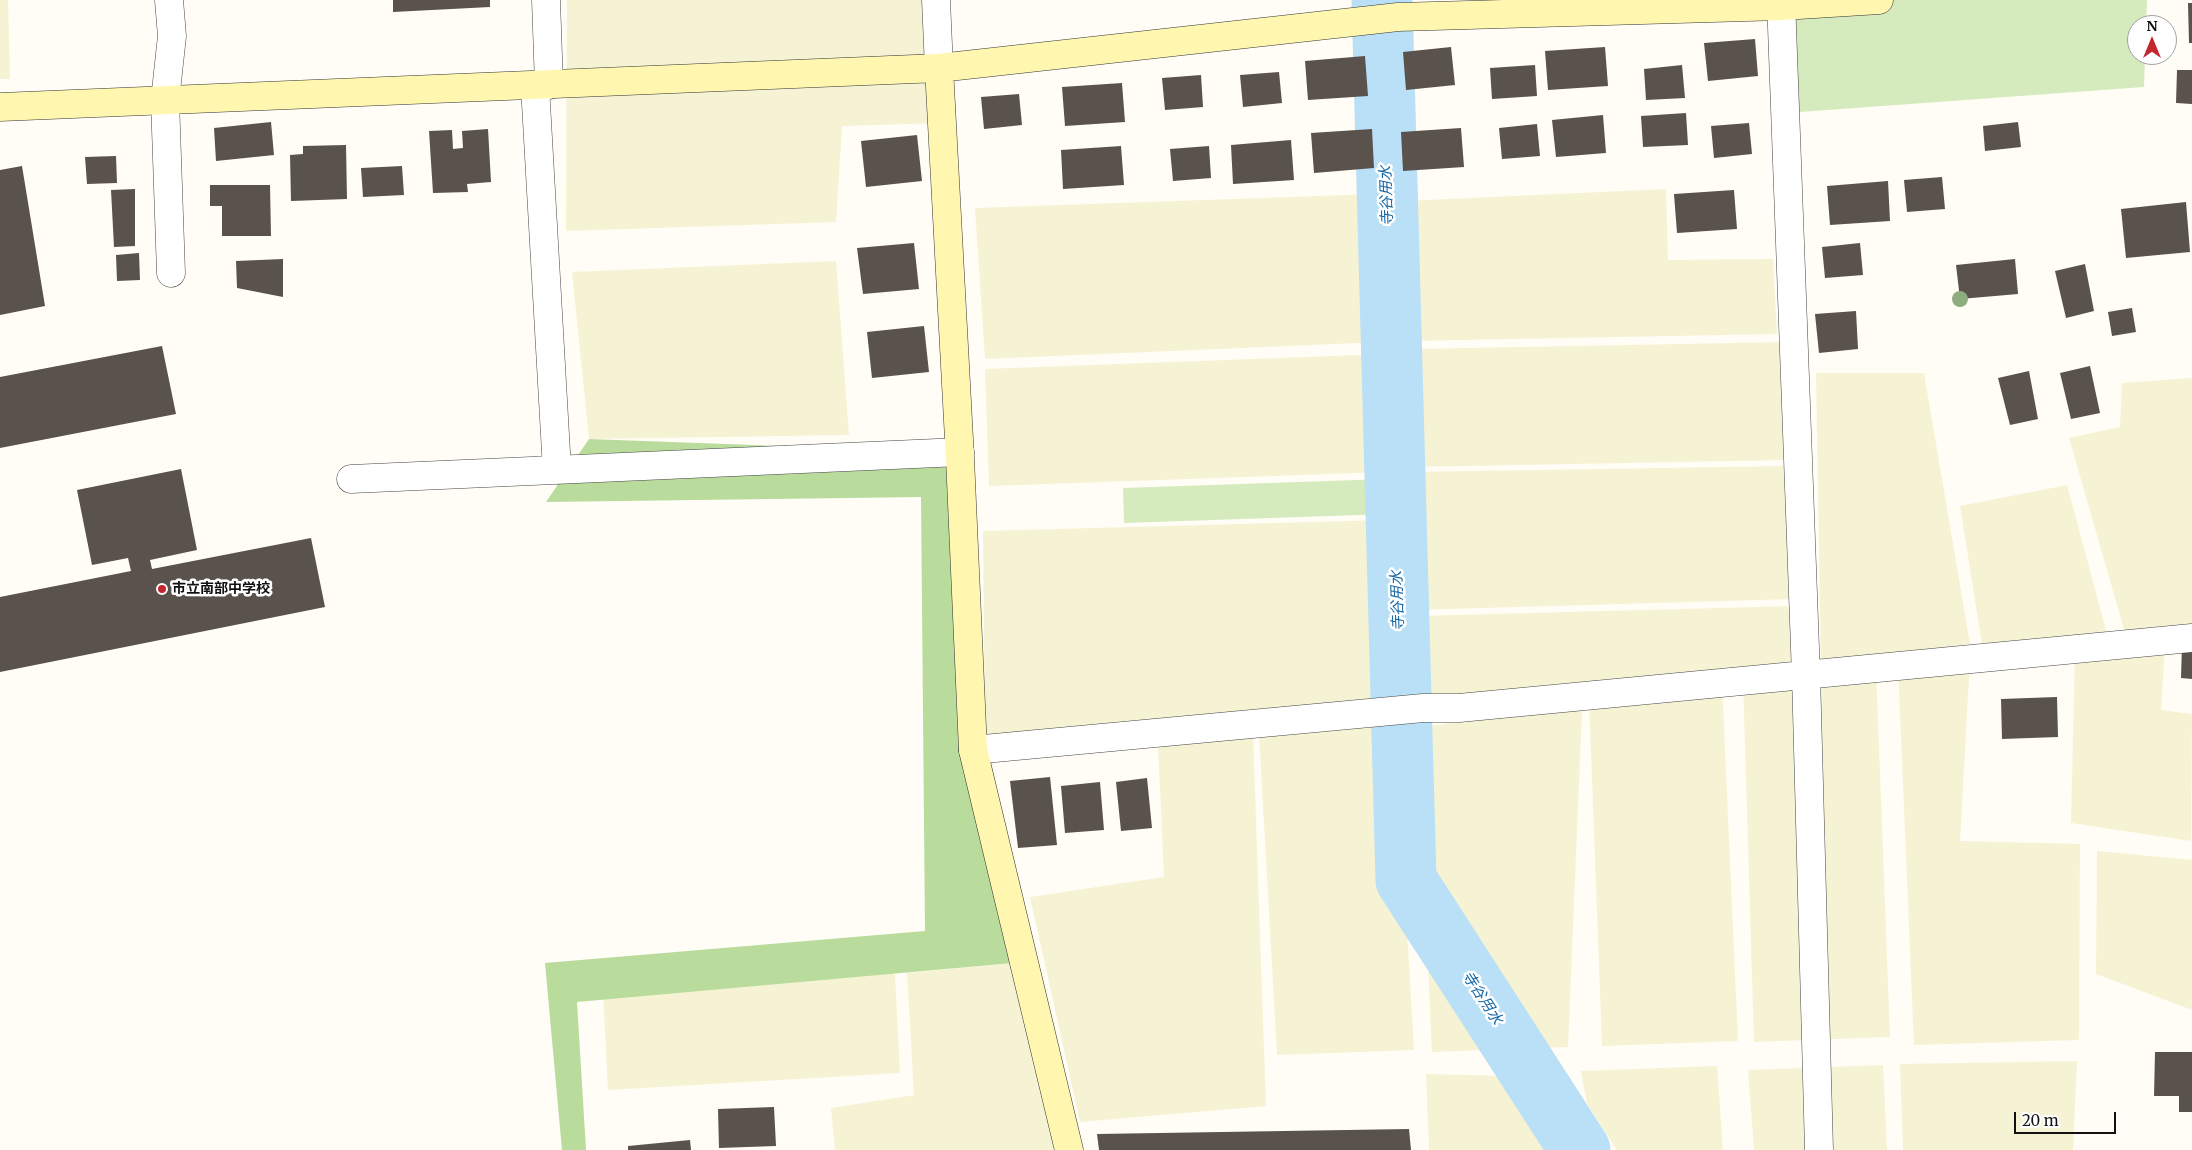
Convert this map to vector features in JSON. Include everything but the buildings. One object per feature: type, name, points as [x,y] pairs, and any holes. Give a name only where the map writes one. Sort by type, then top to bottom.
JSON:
[{"type":"street","points":[[169,0],[172,36],[165,100],[171,273]]},
{"type":"street","points":[[546,0],[542,85],[557,470]]},
{"type":"street","points":[[936,0],[974,750],[1069,1150]]},
{"type":"street","points":[[0,107],[939,68],[1397,9],[1878,0]]},
{"type":"street","points":[[1782,3],[1806,675],[1819,1150]]},
{"type":"street","points":[[351,479],[960,452]]},
{"type":"street","points":[[974,750],[1423,708],[1459,708],[2192,638]]},
{"type":"shaded area","points":[[0,0],[8,0],[10,79],[0,79]]},
{"type":"shaded area","points":[[567,0],[932,0],[942,123],[842,126],[836,222],[566,231]]},
{"type":"shaded area","points":[[1666,189],[1668,260],[1773,259],[1777,334],[1407,341],[1405,201]]},
{"type":"shaded area","points":[[1376,194],[1381,342],[985,359],[975,208]]},
{"type":"shaded area","points":[[836,261],[849,435],[589,439],[572,272]]},
{"type":"shaded area","points":[[1785,342],[1785,460],[1412,467],[1415,349]]},
{"type":"shaded area","points":[[1386,354],[1387,472],[989,486],[985,369]]},
{"type":"shaded area","points":[[1816,373],[1924,373],[1970,644],[1902,655],[1821,663]]},
{"type":"shaded area","points":[[2192,378],[2192,640],[2165,642],[2161,710],[2192,714],[2191,841],[2071,823],[2075,649],[1984,657],[1960,506],[2067,485],[2110,645],[2128,643],[2069,438],[2120,427],[2122,383]]},
{"type":"shaded area","points":[[1788,466],[1794,599],[1413,610],[1411,472]]},
{"type":"shaded area","points":[[1386,520],[1394,702],[985,738],[983,531]]},
{"type":"shaded area","points":[[1794,606],[1798,663],[1418,700],[1417,616]]},
{"type":"shaded area","points":[[1970,659],[1960,841],[2080,844],[2079,1040],[1914,1045],[1898,666]]},
{"type":"shaded area","points":[[1876,668],[1890,1037],[1754,1042],[1743,680]]},
{"type":"shaded area","points":[[1722,682],[1738,1041],[1602,1046],[1589,699]]},
{"type":"shaded area","points":[[1582,709],[1568,1047],[1432,1052],[1417,727]]},
{"type":"shaded area","points":[[1395,723],[1414,1050],[1277,1055],[1259,734]]},
{"type":"shaded area","points":[[1253,735],[1266,1106],[1080,1122],[1030,897],[1164,877],[1158,744]]},
{"type":"shaded area","points":[[2097,851],[2192,860],[2192,1010],[2096,974]]},
{"type":"shaded area","points":[[1024,962],[1069,1150],[835,1150],[831,1108],[914,1095],[907,973]]},
{"type":"shaded area","points":[[895,973],[900,1073],[608,1090],[603,990]]},
{"type":"shaded area","points":[[2077,1061],[2073,1150],[1903,1150],[1900,1064]]},
{"type":"shaded area","points":[[1883,1065],[1887,1150],[1754,1150],[1748,1070]]},
{"type":"shaded area","points":[[1717,1066],[1723,1150],[1617,1150],[1587,1104],[1581,1071]]},
{"type":"shaded area","points":[[1426,1074],[1507,1076],[1551,1150],[1429,1150]]},
{"type":"green space","points":[[1879,0],[2147,0],[2146,15],[2127,15],[2127,65],[2145,65],[2144,87],[1786,113],[1782,6]]},
{"type":"green space","points":[[589,439],[944,452],[960,458],[973,750],[1024,962],[577,1002],[586,1150],[562,1150],[545,963],[925,931],[921,497],[546,502]]},
{"type":"green space","points":[[1387,479],[1388,514],[1124,523],[1123,488]]},
{"type":"waterway","name":"寺谷用水","points":[[1382,0],[1406,880],[1580,1150]]},
{"type":"place","name":"市立南部中学校","points":[[162,589]]}]
